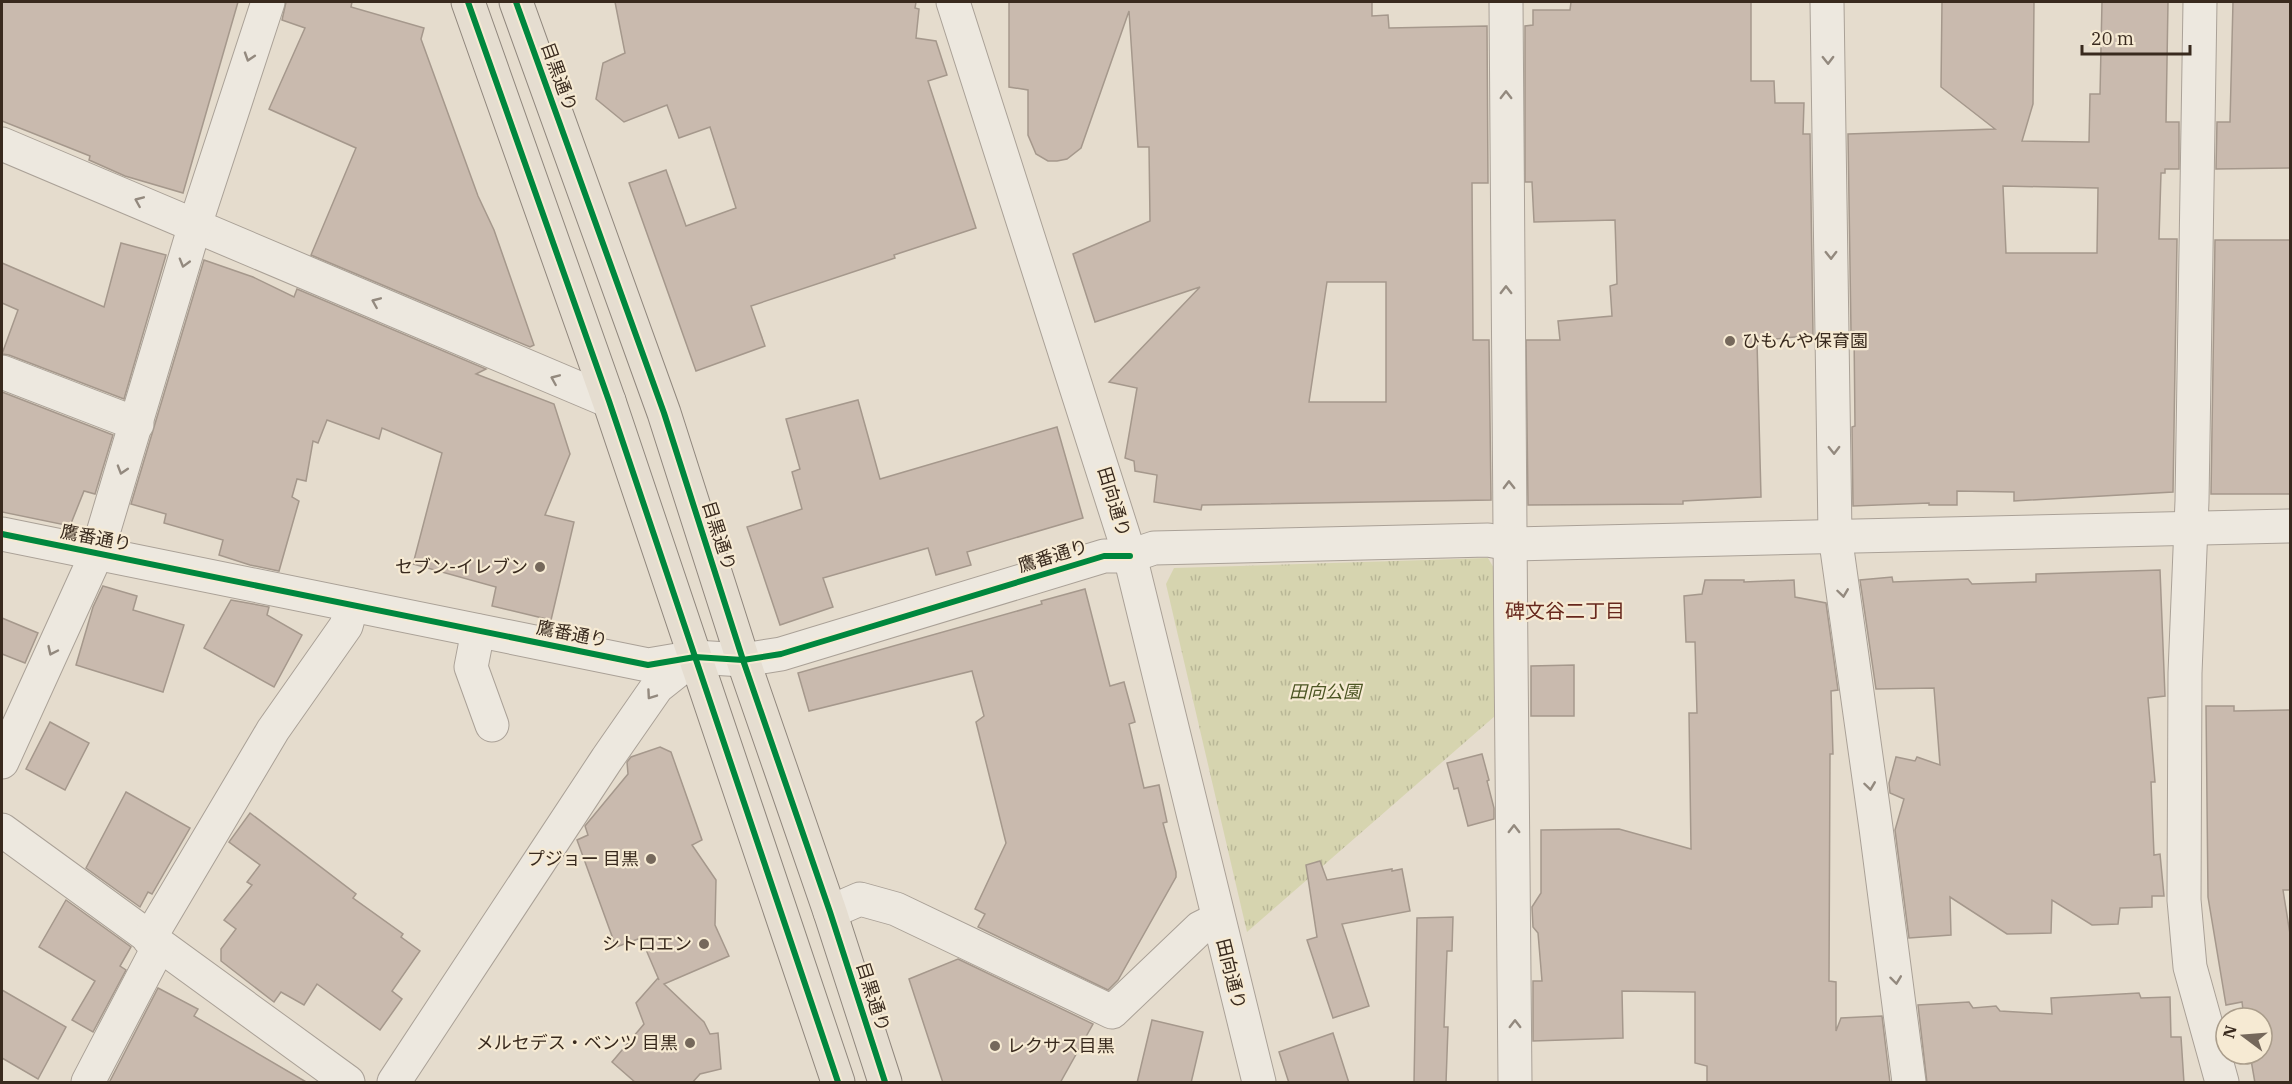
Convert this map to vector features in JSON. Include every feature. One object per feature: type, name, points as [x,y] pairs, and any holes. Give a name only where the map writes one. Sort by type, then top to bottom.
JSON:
[{"type":"main road","points":[[468,2],[609,401],[838,1083]]},
{"type":"main road","name":"目黒通り","points":[[516,2],[664,413],[743,660],[830,912],[885,1083]]},
{"type":"street","points":[[2,762],[97,553],[195,225],[267,2]]},
{"type":"street","name":"田向通り","points":[[953,2],[1130,556],[1259,1083]]},
{"type":"street","points":[[1506,2],[1506,297],[1515,1083]]},
{"type":"street","points":[[1827,2],[1835,535],[1875,816],[1909,1083]]},
{"type":"street","points":[[2200,2],[2185,673],[2184,900],[2190,967],[2222,1083]]},
{"type":"street","points":[[2,144],[609,401]]},
{"type":"street","points":[[2,372],[137,424]]},
{"type":"street","name":"鷹番通り","points":[[2,534],[648,665],[695,657],[743,660],[781,654],[1104,556],[1130,556],[1154,548],[1488,540],[1510,544],[2290,526]]},
{"type":"street","points":[[88,1083],[154,942],[273,730],[346,626],[352,605]]},
{"type":"street","points":[[478,631],[471,667],[492,725]]},
{"type":"street","points":[[394,1083],[606,759],[657,687],[695,657]]},
{"type":"street","points":[[2,830],[348,1083]]},
{"type":"street","points":[[830,912],[860,899],[896,909],[1112,1012],[1200,928],[1218,919]]},
{"type":"green space","name":"田向公園","points":[[1488,558],[1495,570],[1495,716],[1247,932],[1166,584],[1174,568]]},
{"type":"building","points":[[2,2],[238,2],[183,193],[125,176],[89,160],[90,156],[2,121]]},
{"type":"building","points":[[286,2],[352,2],[351,7],[424,28],[421,39],[478,196],[494,230],[534,345],[530,347],[311,255],[356,148],[269,109],[305,28],[282,20]]},
{"type":"building","points":[[615,2],[916,2],[915,8],[919,9],[916,38],[936,41],[947,75],[928,81],[976,228],[894,255],[895,258],[751,306],[765,346],[696,371],[629,183],[666,170],[686,226],[736,208],[710,127],[679,138],[667,105],[624,122],[596,99],[603,63],[625,53]]},
{"type":"building","points":[[1009,2],[1372,2],[1372,16],[1388,15],[1389,28],[1487,26],[1488,183],[1472,183],[1473,340],[1489,340],[1491,500],[1202,505],[1201,510],[1154,502],[1157,475],[1135,471],[1134,461],[1125,458],[1137,388],[1109,382],[1200,287],[1095,322],[1073,254],[1150,221],[1149,147],[1138,147],[1129,11],[1081,148],[1067,159],[1048,161],[1036,154],[1028,135],[1028,90],[1009,87]],"holes":[[[1327,282],[1386,282],[1386,402],[1309,402]]]},
{"type":"building","points":[[1571,2],[1751,2],[1751,81],[1774,81],[1775,103],[1804,103],[1803,134],[1810,134],[1813,335],[1757,341],[1761,497],[1683,501],[1683,504],[1528,505],[1526,340],[1560,340],[1558,321],[1612,316],[1610,286],[1617,284],[1615,220],[1534,222],[1532,182],[1525,182],[1525,26],[1533,25],[1533,10],[1570,10]]},
{"type":"building","points":[[1942,2],[2034,2],[2033,104],[2022,141],[2089,142],[2090,94],[2100,94],[2102,2],[2168,2],[2166,122],[2179,122],[2179,169],[2165,169],[2165,173],[2161,173],[2159,239],[2177,239],[2173,492],[2014,501],[2014,492],[1957,491],[1957,505],[1929,505],[1929,503],[1853,506],[1854,331],[1851,331],[1848,134],[1995,129],[1941,87]],"holes":[[[2003,186],[2098,188],[2097,253],[2006,253]]]},
{"type":"building","points":[[2233,2],[2290,2],[2290,168],[2216,169],[2217,122],[2230,122]]},
{"type":"building","points":[[2215,240],[2290,240],[2290,494],[2211,494]]},
{"type":"building","points":[[121,243],[166,255],[124,399],[2,354],[18,310],[2,303],[2,263],[104,307]]},
{"type":"building","points":[[204,260],[253,277],[294,297],[297,289],[486,369],[476,374],[554,404],[570,454],[545,515],[574,522],[551,620],[492,606],[496,587],[413,564],[442,453],[382,428],[379,439],[327,420],[318,443],[313,441],[306,481],[297,479],[292,497],[299,501],[279,571],[219,555],[223,540],[164,523],[166,514],[131,504]]},
{"type":"building","points":[[2,392],[113,435],[95,494],[84,491],[70,526],[2,512]]},
{"type":"building","points":[[858,400],[880,479],[1057,427],[1083,518],[967,552],[971,565],[936,575],[928,548],[823,578],[833,607],[780,625],[747,527],[802,509],[792,472],[800,469],[786,419]]},
{"type":"building","points":[[2160,570],[2165,696],[2148,698],[2155,782],[2151,782],[2154,855],[2160,854],[2164,896],[2152,896],[2152,907],[2120,908],[2118,924],[2092,925],[2052,900],[2051,933],[2007,934],[1950,897],[1951,935],[1909,938],[1895,830],[1904,799],[1890,793],[1889,783],[1896,757],[1915,761],[1917,757],[1940,765],[1934,688],[1876,689],[1860,580],[1892,577],[1893,582],[1968,579],[1972,584],[2036,582],[2036,574]]},
{"type":"building","points":[[1705,580],[1744,580],[1744,582],[1794,580],[1795,597],[1826,603],[1838,690],[1831,691],[1833,754],[1830,754],[1829,981],[1836,982],[1836,1031],[1841,1018],[1882,1016],[1890,1083],[1707,1083],[1707,1066],[1695,1063],[1695,992],[1622,991],[1623,1038],[1533,1041],[1533,981],[1542,981],[1538,933],[1533,927],[1532,907],[1541,893],[1541,830],[1619,829],[1691,849],[1689,713],[1697,713],[1695,642],[1686,642],[1684,596],[1702,594]]},
{"type":"building","points":[[103,586],[137,596],[133,610],[184,625],[163,692],[76,665],[93,607]]},
{"type":"building","points":[[1085,589],[1110,686],[1124,682],[1135,722],[1129,724],[1144,788],[1159,785],[1167,822],[1163,823],[1176,872],[1176,877],[1118,980],[1108,990],[978,927],[985,914],[975,909],[1006,843],[976,722],[984,716],[972,671],[809,711],[798,673],[1042,604],[1041,601]]},
{"type":"building","points":[[231,600],[269,607],[267,615],[302,635],[274,687],[204,648]]},
{"type":"building","points":[[2,618],[38,633],[25,663],[2,654]]},
{"type":"building","points":[[1574,665],[1574,716],[1531,716],[1531,666]]},
{"type":"building","points":[[2206,706],[2234,706],[2234,711],[2290,710],[2290,890],[2283,890],[2290,934],[2290,1083],[2255,1083],[2252,1066],[2274,1066],[2274,1006],[2242,1006],[2242,1002],[2226,1005],[2208,897]]},
{"type":"building","points":[[50,722],[89,743],[65,790],[26,769]]},
{"type":"building","points":[[660,747],[671,752],[702,840],[692,845],[716,880],[715,925],[729,956],[664,984],[704,1022],[710,1034],[718,1033],[721,1069],[700,1074],[692,1083],[636,1083],[612,1062],[644,1024],[636,1003],[658,978],[659,980],[641,938],[616,947],[577,840],[588,835],[585,826],[628,774],[627,762],[631,757]]},
{"type":"building","points":[[1482,754],[1489,780],[1487,781],[1494,808],[1494,819],[1468,826],[1458,788],[1454,789],[1447,763]]},
{"type":"building","points":[[126,792],[190,828],[152,894],[148,892],[140,907],[86,868]]},
{"type":"building","points":[[250,813],[356,894],[353,898],[403,934],[401,937],[420,951],[392,991],[402,999],[380,1030],[317,984],[304,1005],[281,992],[274,1002],[221,961],[221,949],[236,929],[224,920],[252,885],[247,882],[260,865],[229,842]]},
{"type":"building","points":[[1320,861],[1327,880],[1402,869],[1410,911],[1342,924],[1369,1006],[1333,1018],[1307,940],[1317,937],[1306,865]]},
{"type":"building","points":[[66,900],[131,947],[120,966],[126,970],[93,1032],[72,1020],[95,981],[39,947]]},
{"type":"building","points":[[1453,917],[1452,951],[1447,951],[1444,1027],[1448,1027],[1446,1083],[1414,1083],[1417,918]]},
{"type":"building","points":[[958,959],[1093,1024],[1060,1083],[943,1083],[909,979]]},
{"type":"building","points":[[158,988],[198,1009],[194,1016],[308,1083],[109,1083]]},
{"type":"building","points":[[2,990],[66,1027],[38,1079],[2,1058]]},
{"type":"building","points":[[2139,993],[2141,998],[2170,997],[2171,1037],[2181,1037],[2184,1083],[1927,1083],[1918,1005],[1969,1002],[1973,1008],[1996,1006],[2000,1011],[2052,1014],[2051,998]]},
{"type":"building","points":[[1152,1020],[1203,1032],[1191,1083],[1137,1083]]},
{"type":"building","points":[[1333,1033],[1349,1083],[1289,1083],[1279,1052]]},
{"type":"cycle path","points":[[468,2],[609,401],[838,1082]]},
{"type":"cycle path","points":[[516,2],[664,413],[743,660],[830,912],[885,1082]]},
{"type":"cycle path","points":[[2,534],[648,665],[695,657],[743,660],[781,654],[1104,556],[1130,556]]},
{"type":"place","name":"ひもんや保育園","points":[[1730,341]]},
{"type":"place","name":"セブン-イレブン","points":[[540,567]]},
{"type":"place","name":"プジョー 目黒","points":[[651,859]]},
{"type":"place","name":"シトロエン","points":[[704,944]]},
{"type":"place","name":"メルセデス・ベンツ 目黒","points":[[690,1043]]},
{"type":"place","name":"レクサス目黒","points":[[995,1046]]},
{"type":"district","name":"碑文谷二丁目","points":[[1565,611]]}]
